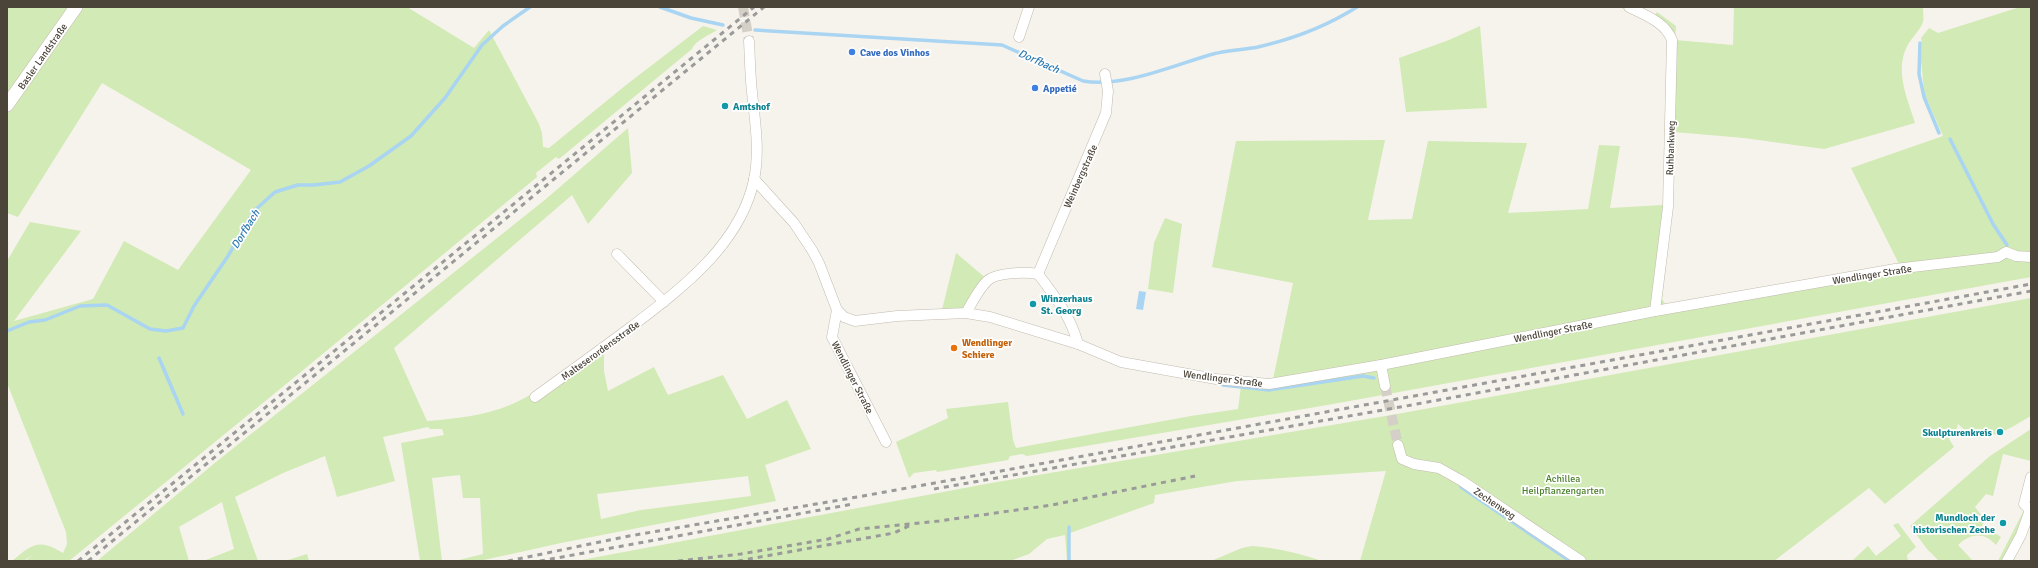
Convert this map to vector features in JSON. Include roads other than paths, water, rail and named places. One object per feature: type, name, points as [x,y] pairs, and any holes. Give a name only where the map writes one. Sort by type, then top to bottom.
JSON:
[{"type":"street","name":"Basler Landstraße","points":[[7,105],[76,7]]},
{"type":"street","points":[[1019,37],[1029,7]]},
{"type":"street","name":"Ruhbankweg","points":[[1629,7],[1650,17],[1663,26],[1670,33],[1672,40],[1668,207],[1655,311]]},
{"type":"street","name":"Malteserordensstraße","points":[[535,396],[664,302],[704,267],[724,242],[749,199],[754,179],[758,147],[749,41]]},
{"type":"street","name":"Weinbergstraße","points":[[1038,274],[1106,113],[1106,80]]},
{"type":"street","points":[[754,179],[794,223],[812,250],[819,263],[837,310]]},
{"type":"street","name":"Wendlinger Straße","points":[[837,310],[844,317],[855,320],[897,316],[966,313],[990,317],[1078,344],[1121,362],[1216,379],[1270,384],[1381,365],[1655,311],[1895,269],[1998,257],[2006,252],[2016,256],[2031,257]]},
{"type":"street","points":[[617,254],[664,302]]},
{"type":"street","points":[[966,313],[988,280],[999,275],[1030,272],[1038,274],[1057,298],[1067,315],[1075,331],[1078,344]]},
{"type":"street","name":"Wendlinger Straße","points":[[837,310],[832,337],[886,442]]},
{"type":"street","points":[[1381,365],[1385,386]]},
{"type":"street","name":"Zechenweg","points":[[1398,445],[1402,459],[1414,464],[1439,468],[1462,481],[1581,561]]},
{"type":"street","points":[[2007,561],[2027,520],[2030,510],[2024,504],[2031,477]]},
{"type":"water","points":[[1139,291],[1146,292],[1143,310],[1136,309]]},
{"type":"waterway","name":"Dorfbach","points":[[7,331],[29,322],[45,320],[80,306],[107,305],[150,329],[166,331],[183,328],[194,306],[228,256],[254,211],[275,192],[298,185],[340,182],[369,166],[411,136],[445,98],[482,45],[503,26],[530,7]]},
{"type":"waterway","name":"Dorfbach","points":[[660,7],[691,18],[723,25]]},
{"type":"waterway","name":"Dorfbach","points":[[755,30],[1002,45],[1083,81],[1098,82],[1131,78],[1213,54],[1258,47],[1284,40],[1322,26],[1357,7]]},
{"type":"waterway","points":[[1920,43],[1919,74],[1924,97],[1939,133]]},
{"type":"waterway","points":[[1950,139],[1993,224],[2007,245]]},
{"type":"waterway","points":[[159,358],[183,414]]},
{"type":"waterway","points":[[1223,385],[1269,390],[1363,376],[1374,378]]},
{"type":"waterway","points":[[1461,487],[1570,561]]},
{"type":"waterway","points":[[1069,527],[1069,561]]},
{"type":"tunnel","points":[[743,7],[749,41]]},
{"type":"tunnel","points":[[1385,386],[1398,445]]},
{"type":"railway","points":[[78,561],[754,7]]},
{"type":"railway","points":[[88,561],[764,7]]},
{"type":"railway","points":[[508,561],[629,536],[863,496],[2031,284]]},
{"type":"railway","points":[[934,489],[1406,406],[2031,291]]},
{"type":"railway","points":[[678,561],[741,554],[828,539],[859,529],[939,521],[1052,505],[1195,476]]},
{"type":"railway","points":[[540,561],[853,504]]},
{"type":"railway","points":[[738,561],[894,533],[911,525]]},
{"type":"place","name":"Cave dos Vinhos","points":[[852,52]]},
{"type":"place","name":"Appetié","points":[[1035,88]]},
{"type":"place","name":"Amtshof","points":[[725,106]]},
{"type":"place","name":"Winzerhaus St. Georg","points":[[1033,304]]},
{"type":"place","name":"Wendlinger Schiere","points":[[954,348]]},
{"type":"place","name":"Skulpturenkreis","points":[[2000,432]]},
{"type":"place","name":"Mundloch der historischen Zeche","points":[[2003,523]]},
{"type":"park label","name":"Achillea Heilpflanzengarten","points":[[1563,484]]}]
